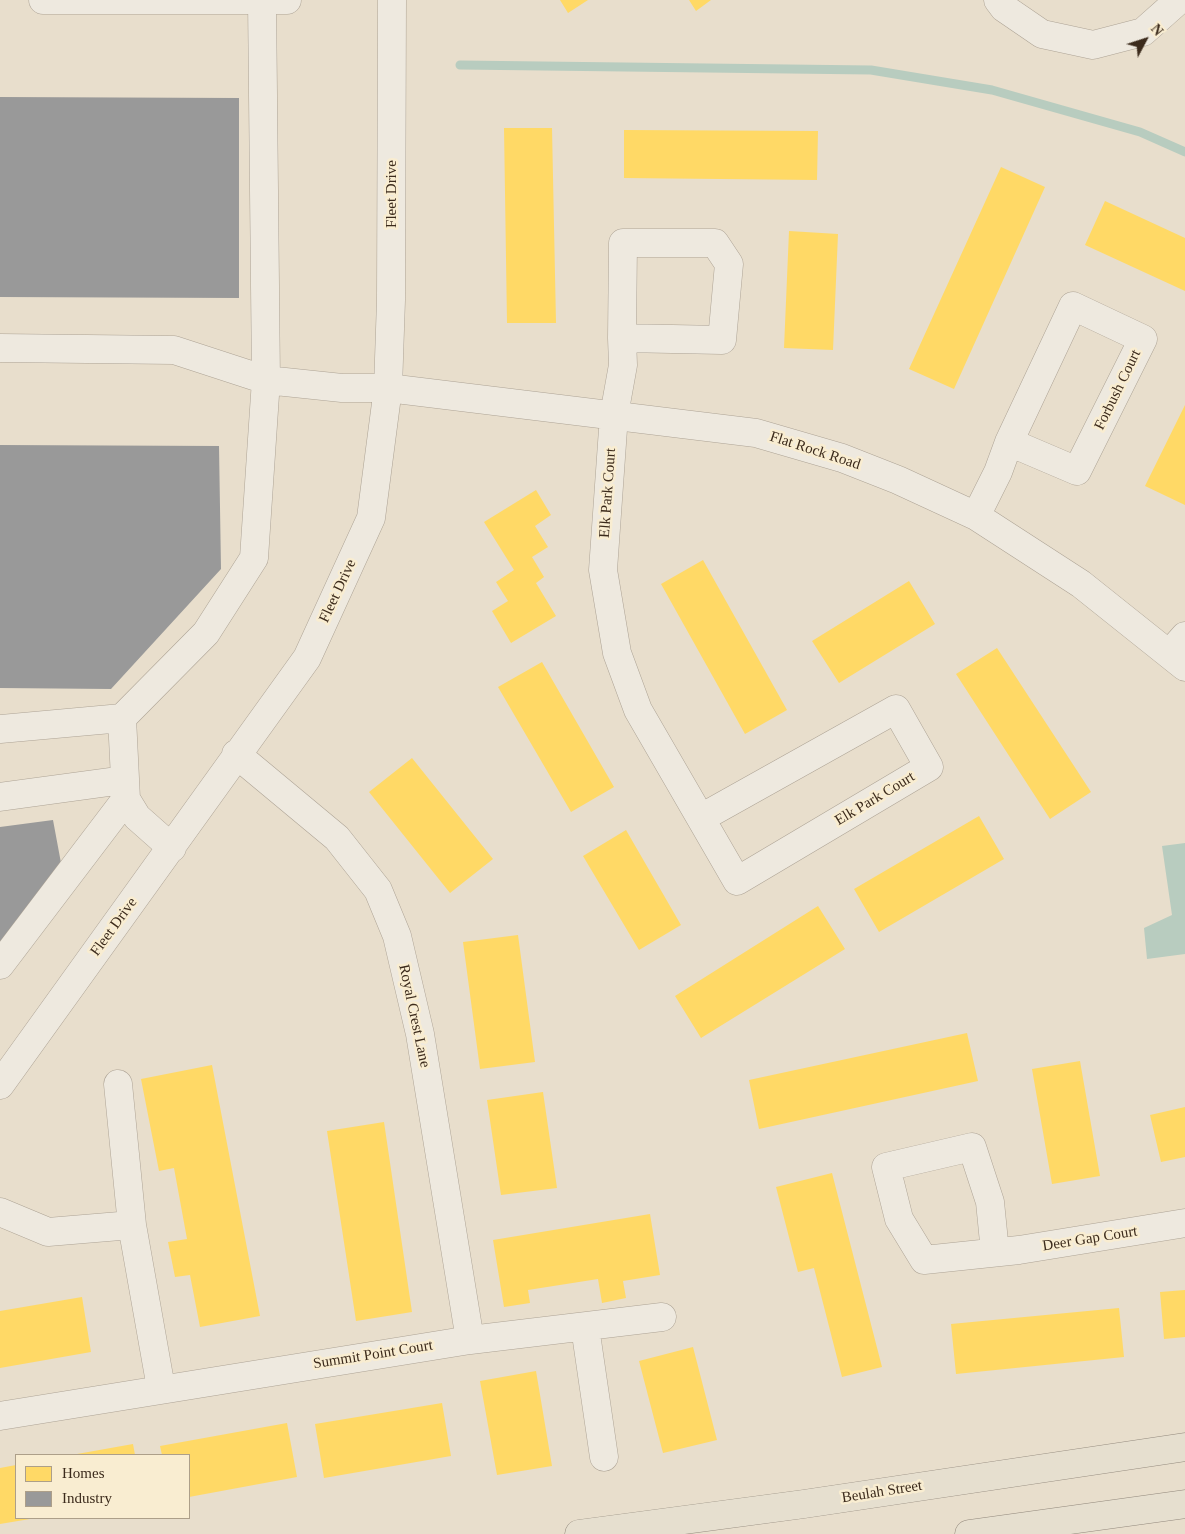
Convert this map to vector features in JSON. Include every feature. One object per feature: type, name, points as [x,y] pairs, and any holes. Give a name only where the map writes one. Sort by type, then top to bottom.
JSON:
[{"type":"main road","name":"Beulah Street","points":[[579,1534],[804,1504],[1185,1447]]},
{"type":"main road","points":[[969,1534],[1185,1504]]},
{"type":"street","points":[[0,728],[122,718],[206,633],[254,558],[266,380],[270,0],[43,0]]},
{"type":"street","name":"Fleet Drive","points":[[0,1084],[172,848],[236,754],[307,658],[371,518],[388,388],[391,300],[392,0]]},
{"type":"street","points":[[998,0],[1004,8],[1042,34],[1093,45],[1143,32],[1179,0]]},
{"type":"street","name":"Elk Park Court","points":[[622,338],[722,340],[729,264],[715,243],[623,243],[622,338],[623,364],[614,415],[602,570],[617,653],[638,710],[737,881],[929,767],[896,710],[701,818]]},
{"type":"street","name":"Forbush Court","points":[[976,516],[998,472],[1009,442],[1073,306],[1143,339],[1077,471],[1009,442]]},
{"type":"street","name":"Flat Rock Road","points":[[0,348],[174,350],[266,380],[342,388],[388,388],[756,433],[842,458],[898,480],[976,516],[1081,584],[1180,652]]},
{"type":"street","points":[[122,718],[125,789],[137,817],[172,848]]},
{"type":"street","name":"Royal Crest Lane","points":[[236,754],[338,838],[378,890],[397,936],[420,1034],[470,1340]]},
{"type":"street","points":[[0,797],[125,789]]},
{"type":"street","points":[[0,965],[125,789]]},
{"type":"street","points":[[118,1084],[132,1225],[161,1388]]},
{"type":"street","name":"Deer Gap Court","points":[[995,1252],[990,1202],[972,1147],[886,1167],[899,1219],[924,1260],[995,1252],[1185,1223]]},
{"type":"street","points":[[0,1212],[48,1232],[132,1225]]},
{"type":"street","name":"Summit Point Court","points":[[0,1416],[161,1388],[470,1340],[662,1317]]},
{"type":"street","points":[[585,1327],[604,1457]]},
{"type":"shaded area","points":[[1185,843],[1185,954],[1147,959],[1144,928],[1172,915],[1162,846]]},
{"type":"building: Homes","points":[[560,0],[588,0],[568,13]]},
{"type":"building: Homes","points":[[689,0],[711,0],[696,11]]},
{"type":"building: Homes","points":[[504,128],[552,128],[556,323],[507,323]]},
{"type":"building: Homes","points":[[624,130],[818,131],[817,180],[624,178]]},
{"type":"building: Homes","points":[[1001,167],[1045,187],[954,389],[909,369]]},
{"type":"building: Homes","points":[[1105,201],[1185,238],[1185,291],[1085,245]]},
{"type":"building: Homes","points":[[789,231],[838,234],[833,350],[784,348]]},
{"type":"building: Homes","points":[[1185,405],[1185,505],[1145,486]]},
{"type":"building: Homes","points":[[536,490],[551,515],[535,526],[548,547],[532,557],[544,577],[536,583],[556,616],[511,643],[492,611],[508,601],[496,582],[514,570],[484,522]]},
{"type":"building: Homes","points":[[703,560],[787,710],[745,734],[661,584]]},
{"type":"building: Homes","points":[[909,581],[935,624],[839,683],[812,641]]},
{"type":"building: Homes","points":[[997,648],[1091,792],[1050,819],[956,674]]},
{"type":"building: Homes","points":[[542,662],[614,787],[571,812],[498,687]]},
{"type":"building: Homes","points":[[412,758],[493,859],[450,893],[369,792]]},
{"type":"building: Homes","points":[[979,816],[1004,859],[879,932],[854,889]]},
{"type":"building: Homes","points":[[626,830],[681,925],[639,950],[583,856]]},
{"type":"building: Homes","points":[[818,906],[845,949],[701,1038],[675,996]]},
{"type":"building: Homes","points":[[518,935],[535,1062],[480,1069],[463,942]]},
{"type":"building: Homes","points":[[967,1033],[978,1081],[759,1129],[749,1080]]},
{"type":"building: Homes","points":[[1080,1061],[1100,1176],[1052,1184],[1032,1069]]},
{"type":"building: Homes","points":[[212,1065],[260,1316],[200,1327],[190,1275],[175,1277],[168,1242],[187,1239],[174,1168],[159,1171],[141,1079]]},
{"type":"building: Homes","points":[[543,1092],[557,1188],[501,1195],[487,1100]]},
{"type":"building: Homes","points":[[1185,1107],[1185,1157],[1161,1162],[1150,1115]]},
{"type":"building: Homes","points":[[384,1122],[412,1312],[356,1321],[327,1131]]},
{"type":"building: Homes","points":[[832,1173],[882,1367],[842,1377],[814,1268],[798,1272],[776,1187]]},
{"type":"building: Homes","points":[[650,1214],[660,1275],[623,1281],[626,1298],[602,1303],[598,1279],[528,1290],[530,1303],[504,1307],[493,1240]]},
{"type":"building: Homes","points":[[1185,1290],[1185,1337],[1164,1339],[1160,1292]]},
{"type":"building: Homes","points":[[82,1297],[91,1352],[0,1368],[0,1311]]},
{"type":"building: Homes","points":[[1119,1308],[1124,1357],[956,1374],[951,1324]]},
{"type":"building: Homes","points":[[693,1347],[717,1440],[663,1453],[639,1361]]},
{"type":"building: Homes","points":[[536,1371],[552,1466],[497,1475],[480,1381]]},
{"type":"building: Homes","points":[[442,1403],[451,1456],[324,1478],[315,1424]]},
{"type":"building: Homes","points":[[287,1423],[297,1477],[190,1497],[190,1454],[162,1454],[160,1446]]},
{"type":"building: Homes","points":[[133,1444],[135,1454],[77,1454]]},
{"type":"building: Homes","points":[[15,1465],[15,1519],[30,1519],[0,1524],[0,1468]]},
{"type":"building: Industry","points":[[0,97],[239,98],[239,298],[0,297]]},
{"type":"building: Industry","points":[[0,445],[219,446],[221,569],[111,689],[0,688]]},
{"type":"building: Industry","points":[[53,820],[61,863],[0,949],[0,827]]},
{"type":"waterway","points":[[460,65],[871,70],[992,90],[1140,132],[1185,152]]}]
